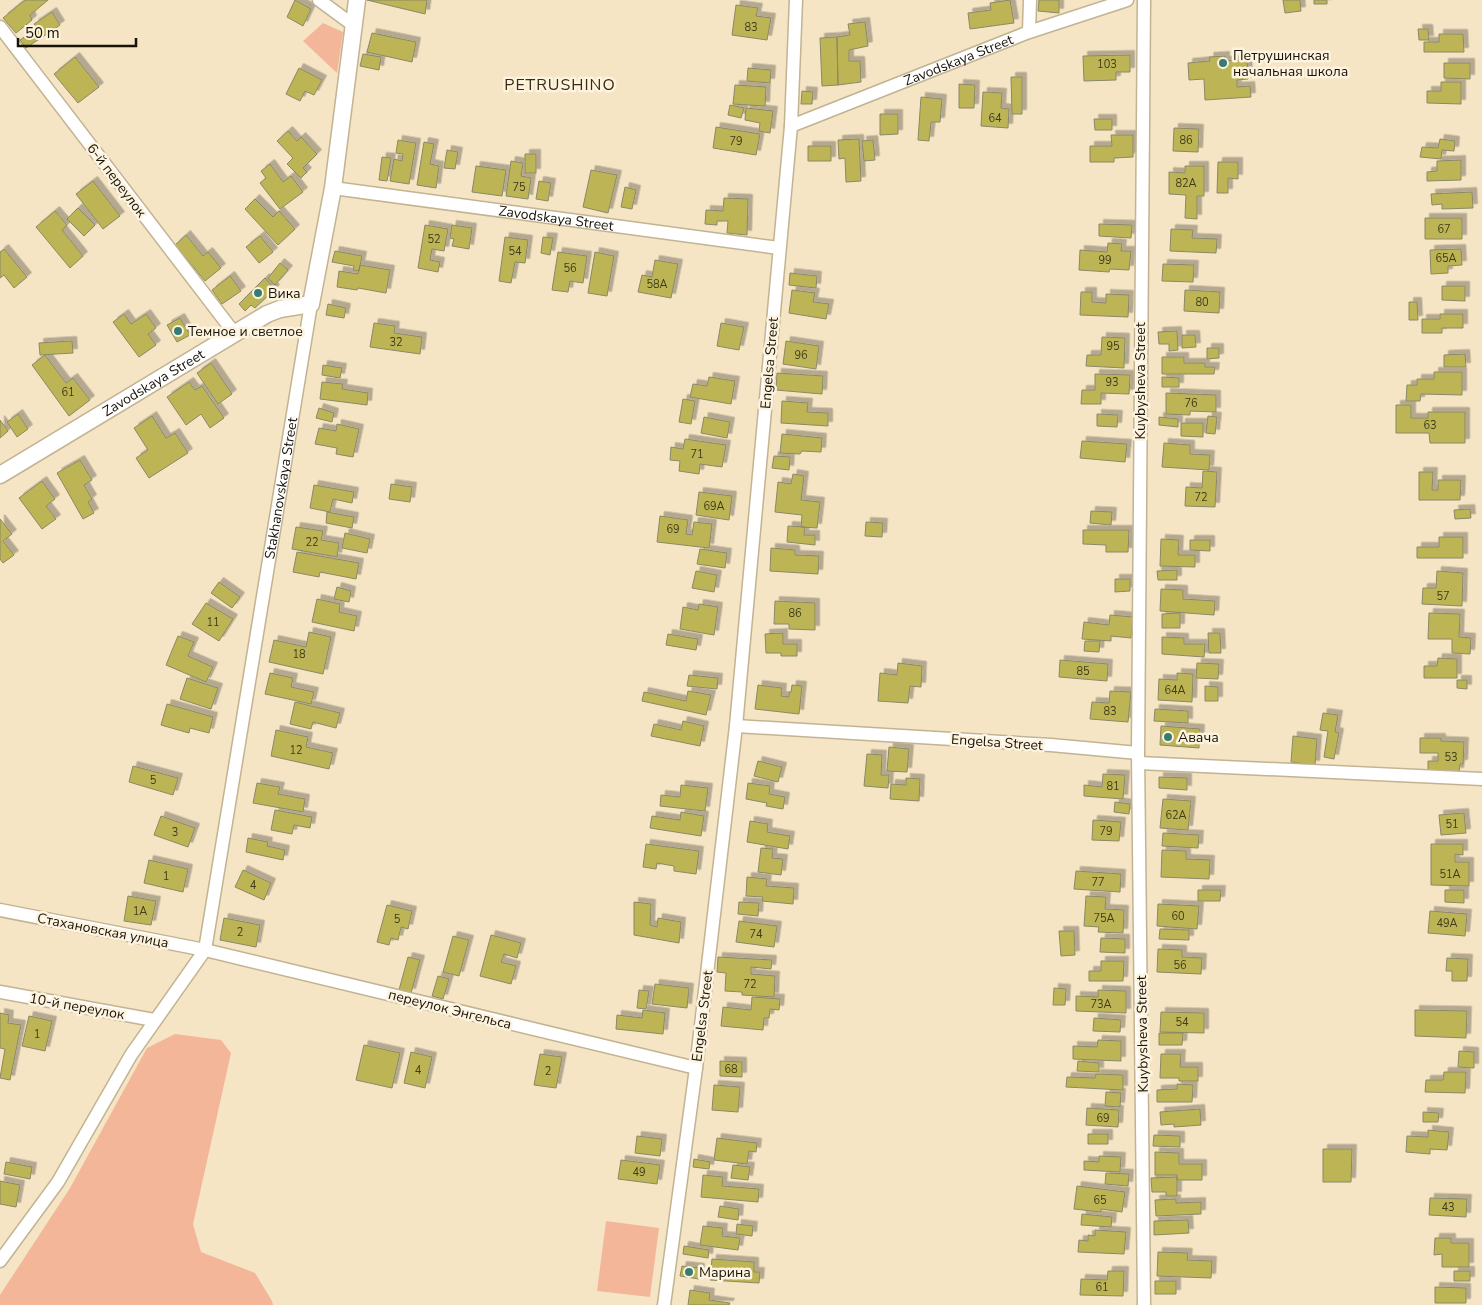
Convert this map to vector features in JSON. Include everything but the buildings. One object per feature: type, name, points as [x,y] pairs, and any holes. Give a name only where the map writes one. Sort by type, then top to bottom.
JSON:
[{"type":"street","points":[[319,0],[353,25]]},
{"type":"street","name":"Stakhanovskaya Street","points":[[205,950],[310,304],[333,188],[357,0]]},
{"type":"street","name":"Engelsa Street","points":[[664,1305],[696,1068],[736,726],[791,126],[796,0]]},
{"type":"street","points":[[1029,32],[1030,0]]},
{"type":"street","name":"Zavodskaya Street","points":[[791,126],[1029,32],[1127,0]]},
{"type":"street","name":"Kuybysheva Street","points":[[1144,0],[1138,758],[1144,1305]]},
{"type":"street","name":"6-й переулок","points":[[0,27],[234,334]]},
{"type":"street","name":"Zavodskaya Street","points":[[333,188],[779,248]]},
{"type":"street","name":"Zavodskaya Street","points":[[3,469],[266,314],[280,309],[310,304]]},
{"type":"street","name":"Engelsa Street","points":[[736,726],[1051,745],[1138,758]]},
{"type":"street","points":[[1138,758],[1482,779]]},
{"type":"street","name":"Стахановская улица","points":[[0,910],[205,950]]},
{"type":"street","points":[[0,1261],[58,1182],[131,1055],[205,950]]},
{"type":"street","name":"переулок Энгельса","points":[[205,950],[696,1068]]},
{"type":"street","name":"10-й переулок","points":[[0,992],[154,1020]]},
{"type":"shaded area","points":[[323,23],[343,32],[337,73],[303,41]]},
{"type":"shaded area","points":[[175,1034],[221,1040],[231,1053],[193,1224],[201,1252],[255,1273],[273,1305],[0,1305],[0,1295],[70,1188],[147,1048]]},
{"type":"shaded area","points":[[606,1221],[659,1228],[650,1297],[597,1291]]},
{"type":"place","name":"Петрушинская начальная школа","points":[[1223,63]]},
{"type":"place","name":"Вика","points":[[258,293]]},
{"type":"place","name":"Темное и светлое","points":[[178,331]]},
{"type":"place","name":"Авача","points":[[1168,737]]},
{"type":"place","name":"Марина","points":[[689,1272]]},
{"type":"district","name":"PETRUSHINO","points":[[560,84]]}]
